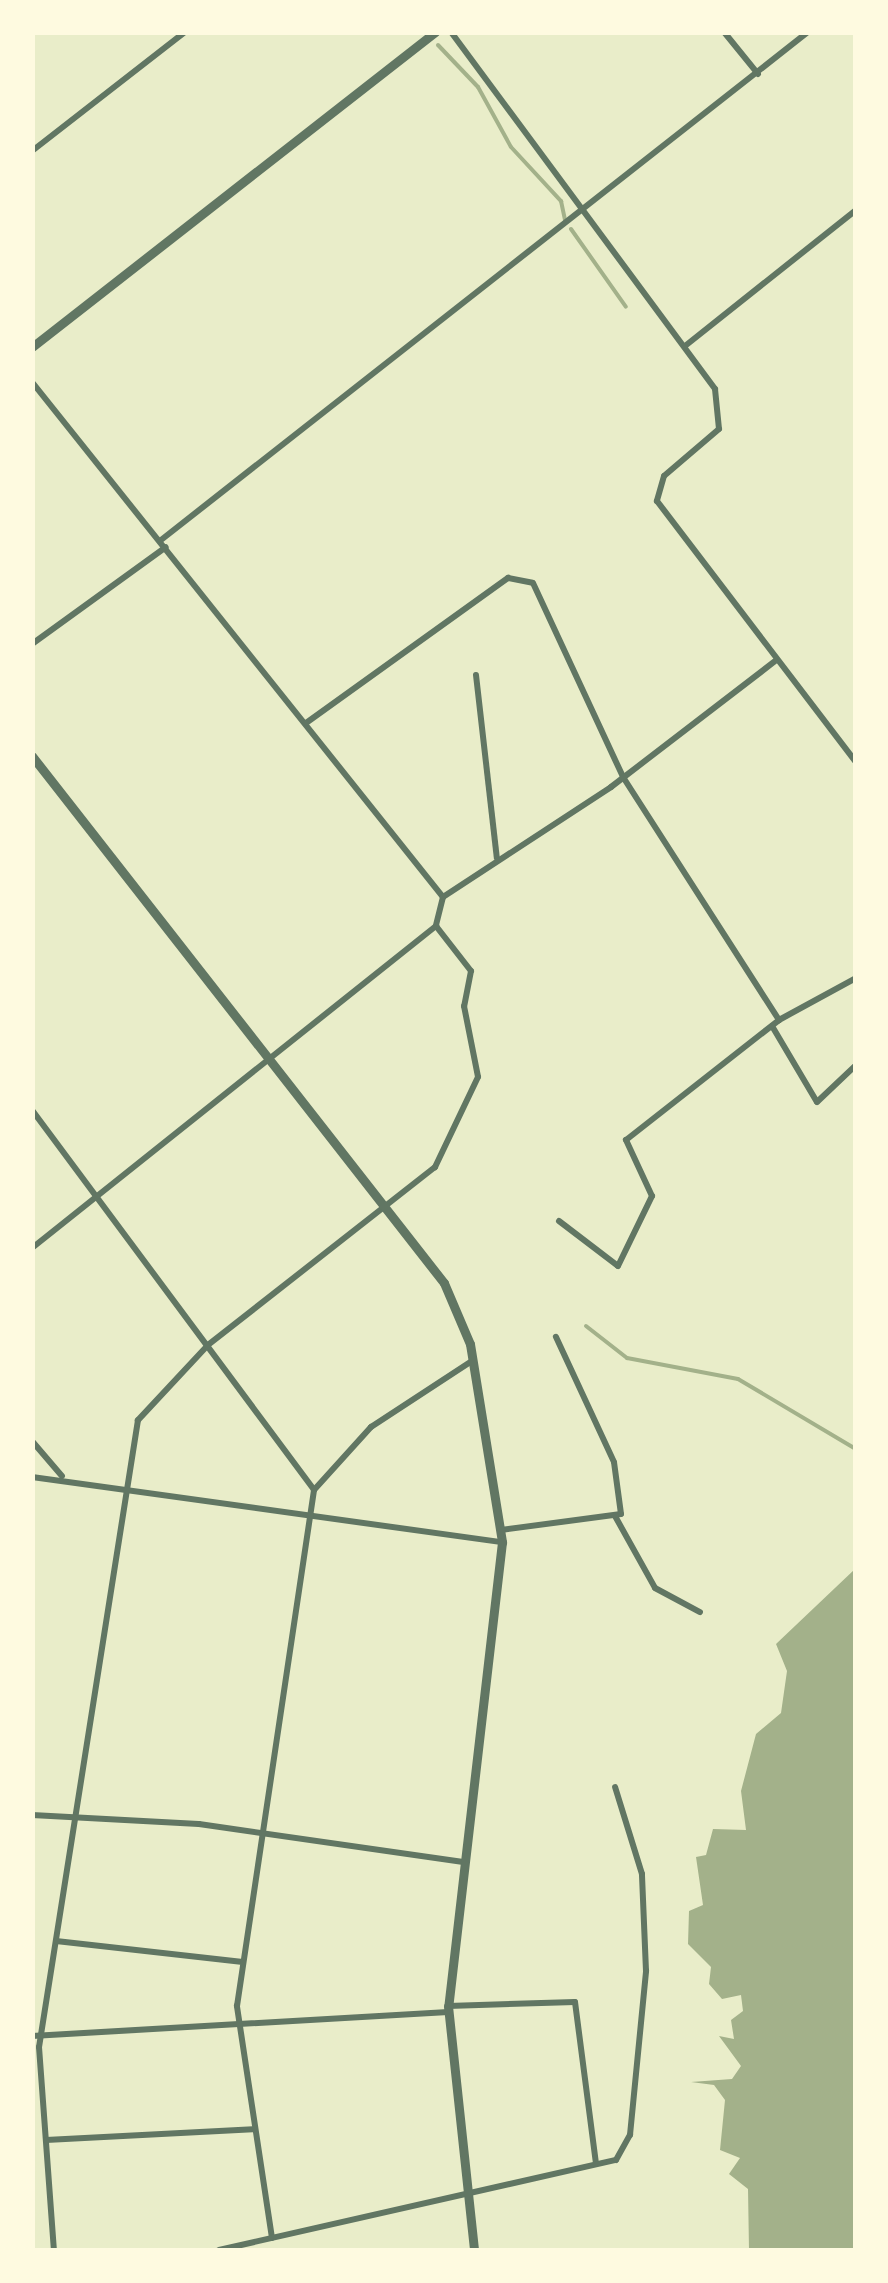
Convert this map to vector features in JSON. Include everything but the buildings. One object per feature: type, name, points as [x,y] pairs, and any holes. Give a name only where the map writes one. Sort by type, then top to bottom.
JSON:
[{"type":"street","points":[[32,151],[186,32]]},
{"type":"street","points":[[32,347],[435,32]]},
{"type":"street","points":[[451,32],[587,211],[685,346],[719,400],[718,429],[664,476],[658,500],[775,661],[856,762]]},
{"type":"street","points":[[724,32],[758,74]]},
{"type":"street","points":[[32,644],[587,211],[808,32]]},
{"type":"street","points":[[685,346],[856,210]]},
{"type":"street","points":[[32,382],[444,897]]},
{"type":"street","points":[[306,722],[508,578],[533,583],[624,777],[779,1020]]},
{"type":"street","points":[[32,1248],[436,926],[444,897],[497,858],[624,777],[775,661]]},
{"type":"street","points":[[476,675],[497,858]]},
{"type":"street","points":[[32,756],[428,1262],[474,1361],[502,1536],[448,2009],[474,2250]]},
{"type":"street","points":[[54,2250],[37,2035],[56,1942],[126,1484],[145,1406],[208,1345],[435,1167],[478,1077],[464,1006],[470,971],[436,926]]},
{"type":"street","points":[[559,1221],[618,1266],[652,1196],[626,1140],[779,1020],[856,978]]},
{"type":"street","points":[[772,1026],[817,1102],[856,1064]]},
{"type":"street","points":[[32,1110],[314,1490]]},
{"type":"street","points":[[32,1477],[62,1476],[126,1484],[308,1520],[502,1536],[615,1516],[624,1504],[614,1462],[556,1337]]},
{"type":"street","points":[[272,2238],[240,2025],[243,1962],[314,1490],[370,1427],[474,1361]]},
{"type":"street","points":[[32,1440],[62,1476]]},
{"type":"street","points":[[615,1516],[655,1588],[700,1612]]},
{"type":"street","points":[[219,2250],[616,2160],[630,2135],[646,2000],[642,1874],[615,1787]]},
{"type":"street","points":[[32,1815],[264,1834],[463,1862]]},
{"type":"street","points":[[56,1942],[243,1962]]},
{"type":"street","points":[[37,2035],[575,2002],[596,2164]]},
{"type":"street","points":[[46,2140],[253,2130]]},
{"type":"shaded area","points":[[855,1569],[855,2250],[749,2250],[748,2189],[729,2174],[740,2158],[720,2150],[725,2100],[714,2085],[691,2082],[732,2079],[741,2066],[719,2036],[734,2039],[731,2020],[743,2011],[741,1995],[722,1999],[709,1984],[711,1967],[688,1944],[689,1911],[703,1905],[696,1857],[706,1855],[713,1829],[746,1830],[741,1791],[756,1734],[781,1713],[787,1671],[776,1644]]},
{"type":"waterway","points":[[438,45],[478,87],[511,147],[561,201],[565,220]]},
{"type":"waterway","points":[[571,229],[626,307]]},
{"type":"waterway","points":[[586,1326],[627,1358],[738,1379],[856,1449]]}]
